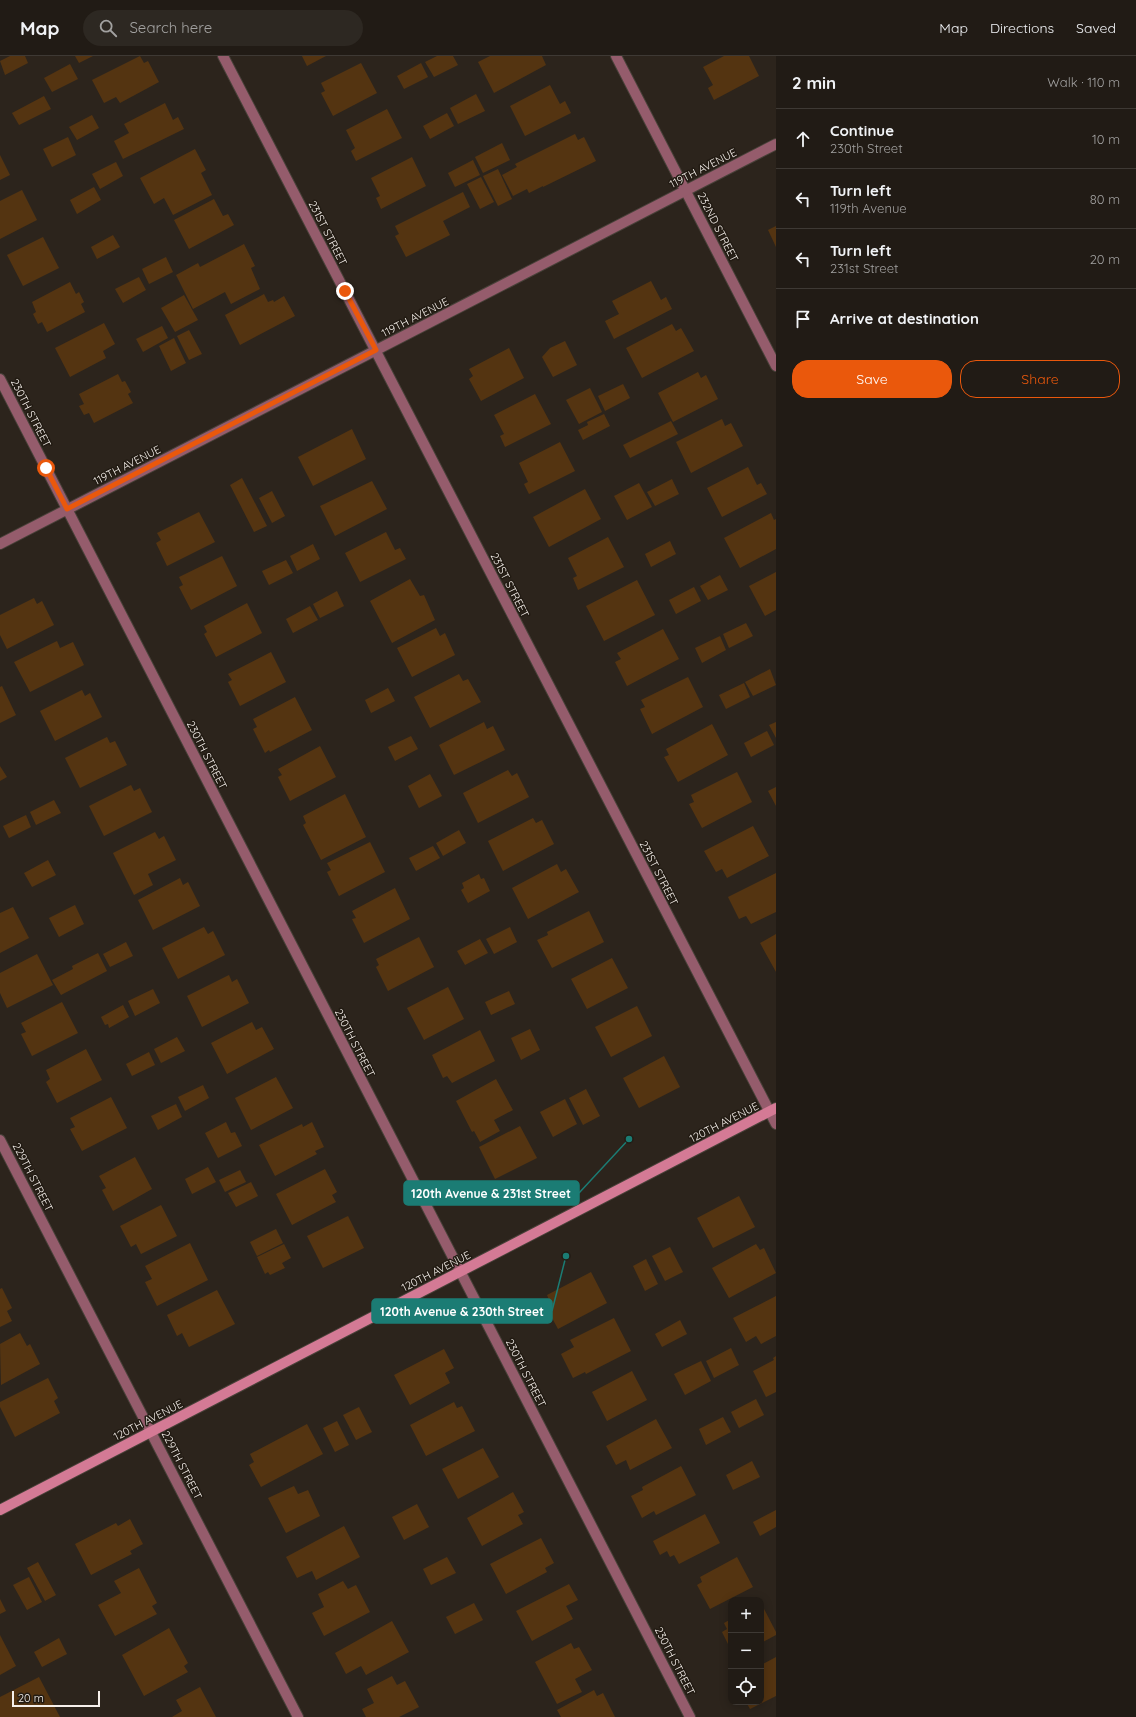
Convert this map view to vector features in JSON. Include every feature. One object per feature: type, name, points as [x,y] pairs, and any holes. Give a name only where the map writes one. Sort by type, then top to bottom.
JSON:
[{"type":"street","name":"231ST STREET","points":[[224,56],[773,1110],[776,1124]]},
{"type":"street","name":"232ND STREET","points":[[616,56],[776,366]]},
{"type":"street","name":"119TH AVENUE","points":[[0,544],[776,144]]},
{"type":"street","name":"230TH STREET","points":[[0,379],[690,1717]]},
{"type":"street","name":"120TH AVENUE","points":[[0,1510],[773,1110]]},
{"type":"street","name":"229TH STREET","points":[[0,1140],[298,1717]]},
{"type":"building","points":[[10,56],[25,56],[28,63],[5,75],[0,61]]},
{"type":"building","points":[[75,56],[93,56],[79,63]]},
{"type":"building","points":[[140,56],[144,63],[148,61],[159,82],[120,103],[116,97],[104,103],[92,80]]},
{"type":"building","points":[[302,56],[326,56],[307,66]]},
{"type":"building","points":[[437,56],[453,56],[458,65],[434,77],[425,62]]},
{"type":"building","points":[[490,56],[542,56],[546,65],[494,93],[478,62]]},
{"type":"building","points":[[724,56],[749,56],[759,76],[714,100],[708,88],[713,85],[703,67]]},
{"type":"building","points":[[361,63],[377,93],[333,116],[321,93],[325,91],[321,83]]},
{"type":"building","points":[[421,63],[428,77],[404,89],[397,76]]},
{"type":"building","points":[[70,64],[78,79],[52,92],[44,78]]},
{"type":"building","points":[[550,85],[560,104],[565,101],[571,113],[525,136],[510,106]]},
{"type":"building","points":[[476,94],[485,111],[458,124],[450,108]]},
{"type":"building","points":[[44,96],[51,109],[19,125],[12,113]]},
{"type":"building","points":[[165,103],[173,120],[178,117],[184,129],[123,159],[114,141],[129,133],[124,124]]},
{"type":"building","points":[[387,109],[402,138],[356,161],[351,151],[355,148],[346,130]]},
{"type":"building","points":[[447,113],[454,126],[430,139],[423,126]]},
{"type":"building","points":[[92,115],[99,128],[77,140],[69,127]]},
{"type":"building","points":[[575,134],[578,140],[584,137],[596,161],[529,193],[527,189],[513,196],[502,175],[517,167],[515,164]]},
{"type":"building","points":[[68,137],[76,155],[52,167],[43,149]]},
{"type":"building","points":[[502,143],[510,160],[483,173],[475,157]]},
{"type":"building","points":[[195,149],[206,170],[201,173],[212,195],[173,215],[164,198],[154,204],[140,178]]},
{"type":"building","points":[[0,155],[10,175],[0,180]]},
{"type":"building","points":[[412,157],[426,186],[381,209],[376,198],[380,196],[371,178]]},
{"type":"building","points":[[473,160],[480,175],[455,187],[448,173]]},
{"type":"building","points":[[116,162],[123,176],[100,189],[92,174]]},
{"type":"building","points":[[498,169],[512,199],[498,206],[483,176]]},
{"type":"building","points":[[481,177],[494,202],[480,209],[467,184]]},
{"type":"building","points":[[94,187],[101,200],[77,214],[70,200]]},
{"type":"building","points":[[22,190],[37,220],[0,239],[0,201]]},
{"type":"building","points":[[463,192],[470,207],[443,221],[450,235],[406,257],[395,236],[399,234],[395,226]]},
{"type":"building","points":[[214,199],[223,216],[228,214],[234,225],[189,249],[174,220]]},
{"type":"building","points":[[776,226],[776,247],[768,230]]},
{"type":"building","points":[[113,235],[120,247],[97,259],[91,247]]},
{"type":"building","points":[[43,237],[59,268],[23,286],[7,255]]},
{"type":"building","points":[[244,244],[255,266],[251,268],[260,289],[231,304],[225,292],[193,309],[176,275],[198,263],[200,267]]},
{"type":"building","points":[[166,257],[173,272],[149,284],[142,269]]},
{"type":"building","points":[[139,277],[146,290],[123,303],[115,289]]},
{"type":"building","points":[[651,281],[661,300],[666,297],[672,309],[614,339],[605,321],[619,314],[612,301]]},
{"type":"building","points":[[70,282],[76,294],[79,292],[84,302],[81,304],[85,312],[47,332],[42,322],[38,324],[33,314],[36,312],[32,302]]},
{"type":"building","points":[[264,294],[268,302],[273,300],[274,302],[284,296],[295,316],[240,345],[225,315]]},
{"type":"building","points":[[184,295],[198,320],[175,332],[161,308]]},
{"type":"building","points":[[104,323],[115,344],[103,351],[106,358],[70,377],[55,348]]},
{"type":"building","points":[[672,324],[676,331],[681,328],[694,351],[642,378],[626,348]]},
{"type":"building","points":[[162,326],[168,338],[143,352],[136,339]]},
{"type":"building","points":[[189,330],[202,354],[189,360],[177,336]]},
{"type":"building","points":[[174,338],[186,363],[171,371],[159,346]]},
{"type":"building","points":[[565,341],[577,365],[553,377],[542,357],[550,348]]},
{"type":"building","points":[[509,348],[524,378],[481,401],[469,379],[473,376],[469,369]]},
{"type":"building","points":[[698,372],[701,378],[706,375],[718,399],[673,422],[658,393]]},
{"type":"building","points":[[118,374],[122,382],[125,381],[131,392],[128,394],[133,403],[94,423],[89,413],[84,415],[79,406],[84,404],[79,394]]},
{"type":"building","points":[[623,384],[630,398],[605,411],[598,396]]},
{"type":"building","points":[[590,388],[602,412],[579,424],[566,400]]},
{"type":"building","points":[[535,394],[551,424],[505,447],[500,436],[504,434],[494,415]]},
{"type":"building","points":[[604,414],[610,426],[583,440],[578,430],[588,425],[587,422]]},
{"type":"building","points":[[722,419],[725,426],[731,423],[743,446],[691,473],[676,442]]},
{"type":"building","points":[[671,421],[678,434],[630,458],[623,445]]},
{"type":"building","points":[[352,429],[366,459],[313,486],[298,457]]},
{"type":"building","points":[[560,442],[575,471],[529,494],[524,484],[528,482],[519,463]]},
{"type":"building","points":[[748,467],[757,485],[761,483],[767,494],[722,517],[707,488]]},
{"type":"building","points":[[242,478],[267,526],[254,532],[230,485]]},
{"type":"building","points":[[672,479],[679,494],[655,506],[647,492]]},
{"type":"building","points":[[372,481],[387,509],[335,536],[320,506]]},
{"type":"building","points":[[639,483],[652,507],[627,520],[614,496]]},
{"type":"building","points":[[585,489],[601,519],[549,547],[533,517]]},
{"type":"building","points":[[272,491],[285,516],[272,523],[259,498]]},
{"type":"building","points":[[199,512],[215,542],[167,566],[156,543],[161,540],[157,533]]},
{"type":"building","points":[[771,513],[774,520],[776,519],[776,549],[740,568],[724,538]]},
{"type":"building","points":[[386,532],[395,550],[400,548],[406,559],[360,582],[345,553]]},
{"type":"building","points":[[608,537],[624,567],[578,590],[573,578],[577,576],[568,558]]},
{"type":"building","points":[[670,541],[676,554],[651,567],[645,554]]},
{"type":"building","points":[[313,544],[320,559],[297,571],[290,556]]},
{"type":"building","points":[[222,556],[237,586],[191,610],[179,587],[183,585],[179,577]]},
{"type":"building","points":[[286,560],[293,573],[269,585],[262,571]]},
{"type":"building","points":[[776,572],[776,610],[765,616],[749,586]]},
{"type":"building","points":[[720,575],[728,590],[708,600],[700,586]]},
{"type":"building","points":[[410,579],[420,596],[424,595],[435,620],[392,643],[370,601]]},
{"type":"building","points":[[637,580],[655,615],[604,641],[586,606]]},
{"type":"building","points":[[694,587],[701,601],[676,614],[669,600]]},
{"type":"building","points":[[337,591],[344,606],[320,618],[313,604]]},
{"type":"building","points":[[34,598],[37,604],[42,601],[54,625],[7,649],[0,635],[0,615]]},
{"type":"building","points":[[247,603],[262,633],[216,657],[204,634],[207,632],[204,626]]},
{"type":"building","points":[[310,606],[318,620],[293,633],[286,619]]},
{"type":"building","points":[[746,623],[753,636],[729,648],[723,634]]},
{"type":"building","points":[[436,628],[440,636],[445,633],[455,655],[412,677],[397,648]]},
{"type":"building","points":[[663,629],[679,659],[627,686],[615,662],[621,659],[617,653]]},
{"type":"building","points":[[720,636],[726,650],[702,663],[695,648]]},
{"type":"building","points":[[57,641],[60,648],[73,642],[84,665],[30,692],[14,662]]},
{"type":"building","points":[[271,652],[286,682],[240,706],[228,682],[232,680],[228,674]]},
{"type":"building","points":[[770,669],[776,685],[753,696],[745,682]]},
{"type":"building","points":[[459,674],[463,681],[468,679],[481,702],[430,728],[414,697]]},
{"type":"building","points":[[688,677],[703,707],[652,734],[640,709],[645,707],[641,700]]},
{"type":"building","points":[[744,683],[750,697],[726,709],[719,695]]},
{"type":"building","points":[[2,686],[16,715],[0,723],[0,687]]},
{"type":"building","points":[[388,688],[395,701],[371,713],[365,700]]},
{"type":"building","points":[[82,690],[85,696],[90,693],[102,717],[55,741],[40,711]]},
{"type":"building","points":[[295,697],[312,730],[270,752],[269,750],[265,753],[253,729],[257,727],[253,719]]},
{"type":"building","points":[[484,722],[487,729],[493,726],[505,750],[454,775],[439,745]]},
{"type":"building","points":[[776,722],[776,738],[769,725]]},
{"type":"building","points":[[712,724],[728,755],[678,782],[664,757],[669,755],[666,749]]},
{"type":"building","points":[[767,731],[774,745],[751,757],[744,743]]},
{"type":"building","points":[[411,736],[418,749],[395,761],[388,747]]},
{"type":"building","points":[[107,737],[110,743],[115,741],[127,765],[80,788],[65,758]]},
{"type":"building","points":[[320,746],[336,777],[290,801],[278,777],[282,775],[278,769]]},
{"type":"building","points":[[0,766],[7,777],[0,781]]},
{"type":"building","points":[[508,770],[512,776],[517,773],[529,797],[478,823],[463,793]]},
{"type":"building","points":[[737,772],[752,802],[702,828],[689,804],[694,802],[691,795]]},
{"type":"building","points":[[430,774],[442,796],[419,808],[408,786]]},
{"type":"building","points":[[131,785],[134,791],[140,788],[152,812],[104,836],[89,806]]},
{"type":"building","points":[[776,787],[776,806],[768,791]]},
{"type":"building","points":[[345,794],[366,837],[321,860],[303,825],[306,823],[303,816]]},
{"type":"building","points":[[54,800],[61,813],[36,825],[30,812]]},
{"type":"building","points":[[26,815],[31,827],[9,838],[3,826]]},
{"type":"building","points":[[533,818],[536,823],[542,820],[554,844],[503,871],[488,841]]},
{"type":"building","points":[[753,826],[769,856],[727,878],[722,869],[716,872],[704,851]]},
{"type":"building","points":[[459,830],[466,843],[443,856],[436,843]]},
{"type":"building","points":[[155,832],[159,839],[164,836],[176,860],[148,874],[153,885],[134,895],[113,853]]},
{"type":"building","points":[[370,842],[385,872],[339,896],[327,872],[331,870],[327,863]]},
{"type":"building","points":[[433,846],[440,858],[416,871],[409,858]]},
{"type":"building","points":[[48,860],[56,875],[32,887],[24,873]]},
{"type":"building","points":[[557,864],[561,872],[566,869],[579,892],[528,919],[512,888]]},
{"type":"building","points":[[776,873],[776,912],[751,924],[746,916],[739,919],[728,897]]},
{"type":"building","points":[[479,874],[481,879],[484,878],[490,891],[468,903],[461,890],[464,888],[462,883]]},
{"type":"building","points":[[180,878],[183,885],[188,882],[200,906],[153,930],[138,900]]},
{"type":"building","points":[[395,888],[410,919],[364,943],[352,919],[356,918],[352,911]]},
{"type":"building","points":[[75,905],[84,924],[59,937],[49,918]]},
{"type":"building","points":[[13,907],[29,938],[0,953],[0,913]]},
{"type":"building","points":[[589,911],[604,942],[552,968],[537,940],[548,935],[547,932]]},
{"type":"building","points":[[204,927],[208,934],[213,931],[225,955],[178,979],[162,948]]},
{"type":"building","points":[[510,927],[517,942],[494,954],[486,939]]},
{"type":"building","points":[[776,934],[776,972],[760,943]]},
{"type":"building","points":[[419,937],[434,967],[388,991],[376,967],[379,965],[376,959]]},
{"type":"building","points":[[480,939],[488,953],[465,965],[457,951]]},
{"type":"building","points":[[126,942],[133,956],[110,967],[103,954]]},
{"type":"building","points":[[98,953],[107,971],[61,995],[52,980],[73,969],[72,966]]},
{"type":"building","points":[[37,954],[53,985],[7,1008],[0,993],[0,973]]},
{"type":"building","points":[[612,958],[628,988],[587,1009],[571,979]]},
{"type":"building","points":[[229,975],[232,982],[237,979],[249,1003],[202,1027],[187,996]]},
{"type":"building","points":[[448,987],[464,1019],[424,1040],[407,1008]]},
{"type":"building","points":[[153,989],[160,1003],[135,1016],[128,1001]]},
{"type":"building","points":[[509,991],[515,1004],[491,1015],[485,1002]]},
{"type":"building","points":[[62,1002],[78,1033],[32,1056],[21,1034],[26,1032],[21,1023]]},
{"type":"building","points":[[123,1005],[129,1017],[109,1028],[108,1024],[105,1025],[101,1017]]},
{"type":"building","points":[[637,1006],[652,1036],[611,1057],[595,1027]]},
{"type":"building","points":[[252,1022],[256,1030],[262,1027],[274,1049],[227,1074],[211,1043]]},
{"type":"building","points":[[530,1029],[540,1050],[521,1060],[511,1038]]},
{"type":"building","points":[[480,1030],[495,1061],[452,1083],[447,1076],[443,1078],[432,1055]]},
{"type":"building","points":[[177,1037],[185,1051],[161,1063],[154,1049]]},
{"type":"building","points":[[86,1049],[102,1080],[57,1103],[46,1082],[50,1079],[46,1070]]},
{"type":"building","points":[[149,1052],[155,1065],[132,1076],[126,1064]]},
{"type":"building","points":[[664,1056],[680,1087],[639,1108],[623,1078]]},
{"type":"building","points":[[276,1077],[293,1108],[251,1130],[235,1098]]},
{"type":"building","points":[[496,1079],[513,1110],[494,1120],[500,1131],[480,1142],[474,1131],[472,1132],[456,1101]]},
{"type":"building","points":[[203,1085],[209,1098],[185,1111],[178,1097]]},
{"type":"building","points":[[586,1089],[600,1116],[583,1125],[569,1098]]},
{"type":"building","points":[[111,1097],[127,1128],[82,1151],[70,1129],[75,1127],[70,1118]]},
{"type":"building","points":[[565,1099],[577,1124],[553,1137],[540,1112]]},
{"type":"building","points":[[176,1104],[182,1117],[158,1130],[151,1116]]},
{"type":"building","points":[[226,1122],[231,1133],[235,1132],[242,1146],[218,1158],[205,1133]]},
{"type":"building","points":[[312,1122],[324,1147],[315,1151],[317,1154],[275,1176],[259,1145],[302,1124],[303,1127]]},
{"type":"building","points":[[520,1126],[537,1158],[495,1179],[479,1147]]},
{"type":"building","points":[[135,1157],[152,1189],[113,1211],[102,1190],[106,1188],[99,1176]]},
{"type":"building","points":[[208,1167],[216,1182],[192,1194],[185,1179]]},
{"type":"building","points":[[325,1169],[337,1192],[332,1195],[336,1202],[292,1225],[276,1194]]},
{"type":"building","points":[[240,1170],[246,1182],[225,1192],[219,1180]]},
{"type":"building","points":[[251,1182],[258,1196],[236,1207],[228,1193]]},
{"type":"building","points":[[739,1196],[755,1227],[713,1248],[697,1218]]},
{"type":"building","points":[[161,1205],[177,1236],[141,1254],[136,1244],[131,1247],[120,1226]]},
{"type":"building","points":[[348,1216],[364,1248],[323,1268],[307,1236]]},
{"type":"building","points":[[276,1229],[283,1243],[257,1256],[250,1242]]},
{"type":"building","points":[[190,1243],[208,1280],[157,1306],[145,1282],[152,1279],[145,1266]]},
{"type":"building","points":[[284,1244],[291,1258],[282,1263],[285,1268],[270,1275],[268,1272],[265,1274],[257,1257]]},
{"type":"building","points":[[756,1244],[760,1250],[764,1248],[776,1273],[729,1298],[712,1268]]},
{"type":"building","points":[[670,1247],[683,1272],[665,1281],[652,1256]]},
{"type":"building","points":[[646,1259],[658,1284],[645,1291],[633,1266]]},
{"type":"building","points":[[591,1272],[607,1303],[558,1329],[544,1303],[549,1300],[547,1295]]},
{"type":"building","points":[[2,1288],[12,1308],[7,1311],[12,1321],[0,1327],[0,1289]]},
{"type":"building","points":[[217,1290],[235,1324],[189,1347],[182,1333],[177,1336],[167,1315]]},
{"type":"building","points":[[776,1296],[776,1336],[761,1344],[756,1336],[746,1342],[733,1318]]},
{"type":"building","points":[[614,1318],[631,1351],[586,1374],[585,1372],[573,1378],[561,1354],[574,1347],[570,1340]]},
{"type":"building","points":[[680,1320],[687,1334],[662,1347],[655,1334]]},
{"type":"building","points":[[20,1333],[27,1346],[30,1344],[40,1364],[1,1385],[0,1344]]},
{"type":"building","points":[[731,1348],[739,1365],[714,1378],[706,1361]]},
{"type":"building","points":[[444,1349],[454,1368],[445,1373],[450,1383],[410,1405],[394,1375]]},
{"type":"building","points":[[776,1356],[776,1392],[766,1397],[753,1371],[774,1360],[773,1358]]},
{"type":"building","points":[[701,1361],[711,1381],[685,1395],[674,1374]]},
{"type":"building","points":[[632,1371],[647,1400],[607,1421],[592,1392]]},
{"type":"building","points":[[48,1378],[58,1398],[54,1401],[60,1413],[15,1437],[0,1407],[0,1402]]},
{"type":"building","points":[[756,1399],[764,1415],[739,1428],[731,1412]]},
{"type":"building","points":[[454,1402],[457,1408],[462,1406],[475,1431],[426,1456],[410,1425]]},
{"type":"building","points":[[359,1407],[372,1432],[356,1440],[343,1415]]},
{"type":"building","points":[[723,1417],[731,1432],[706,1445],[699,1429]]},
{"type":"building","points":[[656,1419],[672,1448],[630,1470],[626,1460],[616,1465],[606,1446]]},
{"type":"building","points":[[337,1421],[349,1445],[335,1452],[323,1428]]},
{"type":"building","points":[[307,1424],[323,1454],[261,1487],[249,1465],[254,1462],[250,1454]]},
{"type":"building","points":[[483,1448],[499,1477],[458,1499],[442,1469]]},
{"type":"building","points":[[752,1461],[760,1477],[733,1490],[726,1475]]},
{"type":"building","points":[[681,1466],[696,1495],[656,1515],[654,1511],[642,1518],[631,1496],[643,1490],[642,1487]]},
{"type":"building","points":[[294,1486],[298,1494],[308,1490],[320,1516],[286,1533],[268,1498]]},
{"type":"building","points":[[513,1492],[524,1512],[518,1515],[523,1524],[482,1546],[467,1518]]},
{"type":"building","points":[[417,1504],[429,1527],[404,1540],[392,1517]]},
{"type":"building","points":[[776,1510],[776,1527],[760,1536],[753,1522]]},
{"type":"building","points":[[705,1514],[720,1543],[679,1564],[674,1555],[670,1557],[667,1551],[660,1555],[653,1541]]},
{"type":"building","points":[[130,1519],[143,1544],[130,1551],[132,1554],[91,1575],[75,1544],[116,1523],[118,1526]]},
{"type":"building","points":[[344,1526],[360,1557],[316,1580],[312,1571],[297,1578],[286,1557]]},
{"type":"building","points":[[541,1538],[554,1563],[545,1568],[547,1572],[506,1594],[490,1564]]},
{"type":"building","points":[[447,1557],[456,1573],[431,1585],[423,1569]]},
{"type":"building","points":[[737,1557],[753,1587],[733,1597],[728,1597],[728,1600],[710,1609],[697,1585],[702,1582],[700,1577]]},
{"type":"building","points":[[38,1562],[56,1595],[45,1601],[27,1568]]},
{"type":"building","points":[[139,1568],[157,1603],[152,1606],[157,1614],[115,1636],[98,1605],[121,1593],[114,1581]]},
{"type":"building","points":[[29,1577],[42,1602],[27,1610],[13,1585]]},
{"type":"building","points":[[343,1581],[348,1589],[356,1585],[370,1612],[324,1636],[312,1613],[324,1607],[318,1594]]},
{"type":"building","points":[[569,1584],[578,1600],[566,1606],[573,1619],[532,1641],[516,1611]]},
{"type":"building","points":[[0,1599],[6,1611],[0,1614]]},
{"type":"building","points":[[474,1603],[483,1620],[455,1634],[446,1617]]},
{"type":"building","points":[[764,1609],[776,1632],[776,1635],[764,1641]]},
{"type":"building","points":[[392,1621],[409,1652],[366,1675],[361,1666],[346,1674],[335,1653]]},
{"type":"building","points":[[728,1621],[728,1644],[722,1632],[727,1629],[724,1623]]},
{"type":"building","points":[[169,1628],[188,1663],[184,1666],[188,1672],[144,1696],[122,1655]]},
{"type":"building","points":[[0,1635],[16,1666],[0,1675]]},
{"type":"building","points":[[59,1638],[67,1654],[42,1667],[34,1652]]},
{"type":"building","points":[[571,1643],[574,1649],[579,1647],[592,1670],[575,1679],[582,1692],[557,1704],[535,1662]]},
{"type":"building","points":[[776,1657],[776,1696],[764,1702],[764,1669],[764,1663]]},
{"type":"building","points":[[392,1676],[397,1685],[405,1681],[419,1707],[399,1717],[366,1717],[362,1709],[374,1703],[367,1689]]},
{"type":"building","points":[[39,1677],[60,1717],[0,1717],[0,1697]]},
{"type":"building","points":[[200,1687],[216,1717],[172,1717],[182,1711],[176,1700]]},
{"type":"building","points":[[594,1690],[597,1696],[603,1693],[615,1717],[561,1717],[557,1710]]},
{"type":"building","points":[[748,1705],[758,1705],[750,1709]]},
{"type":"place","name":"120th Avenue & 231st Street","points":[[629,1139]]},
{"type":"place","name":"120th Avenue & 230th Street","points":[[566,1256]]},
{"type":"route","points":[[46,468],[67,509],[376,350],[345,291]]}]
